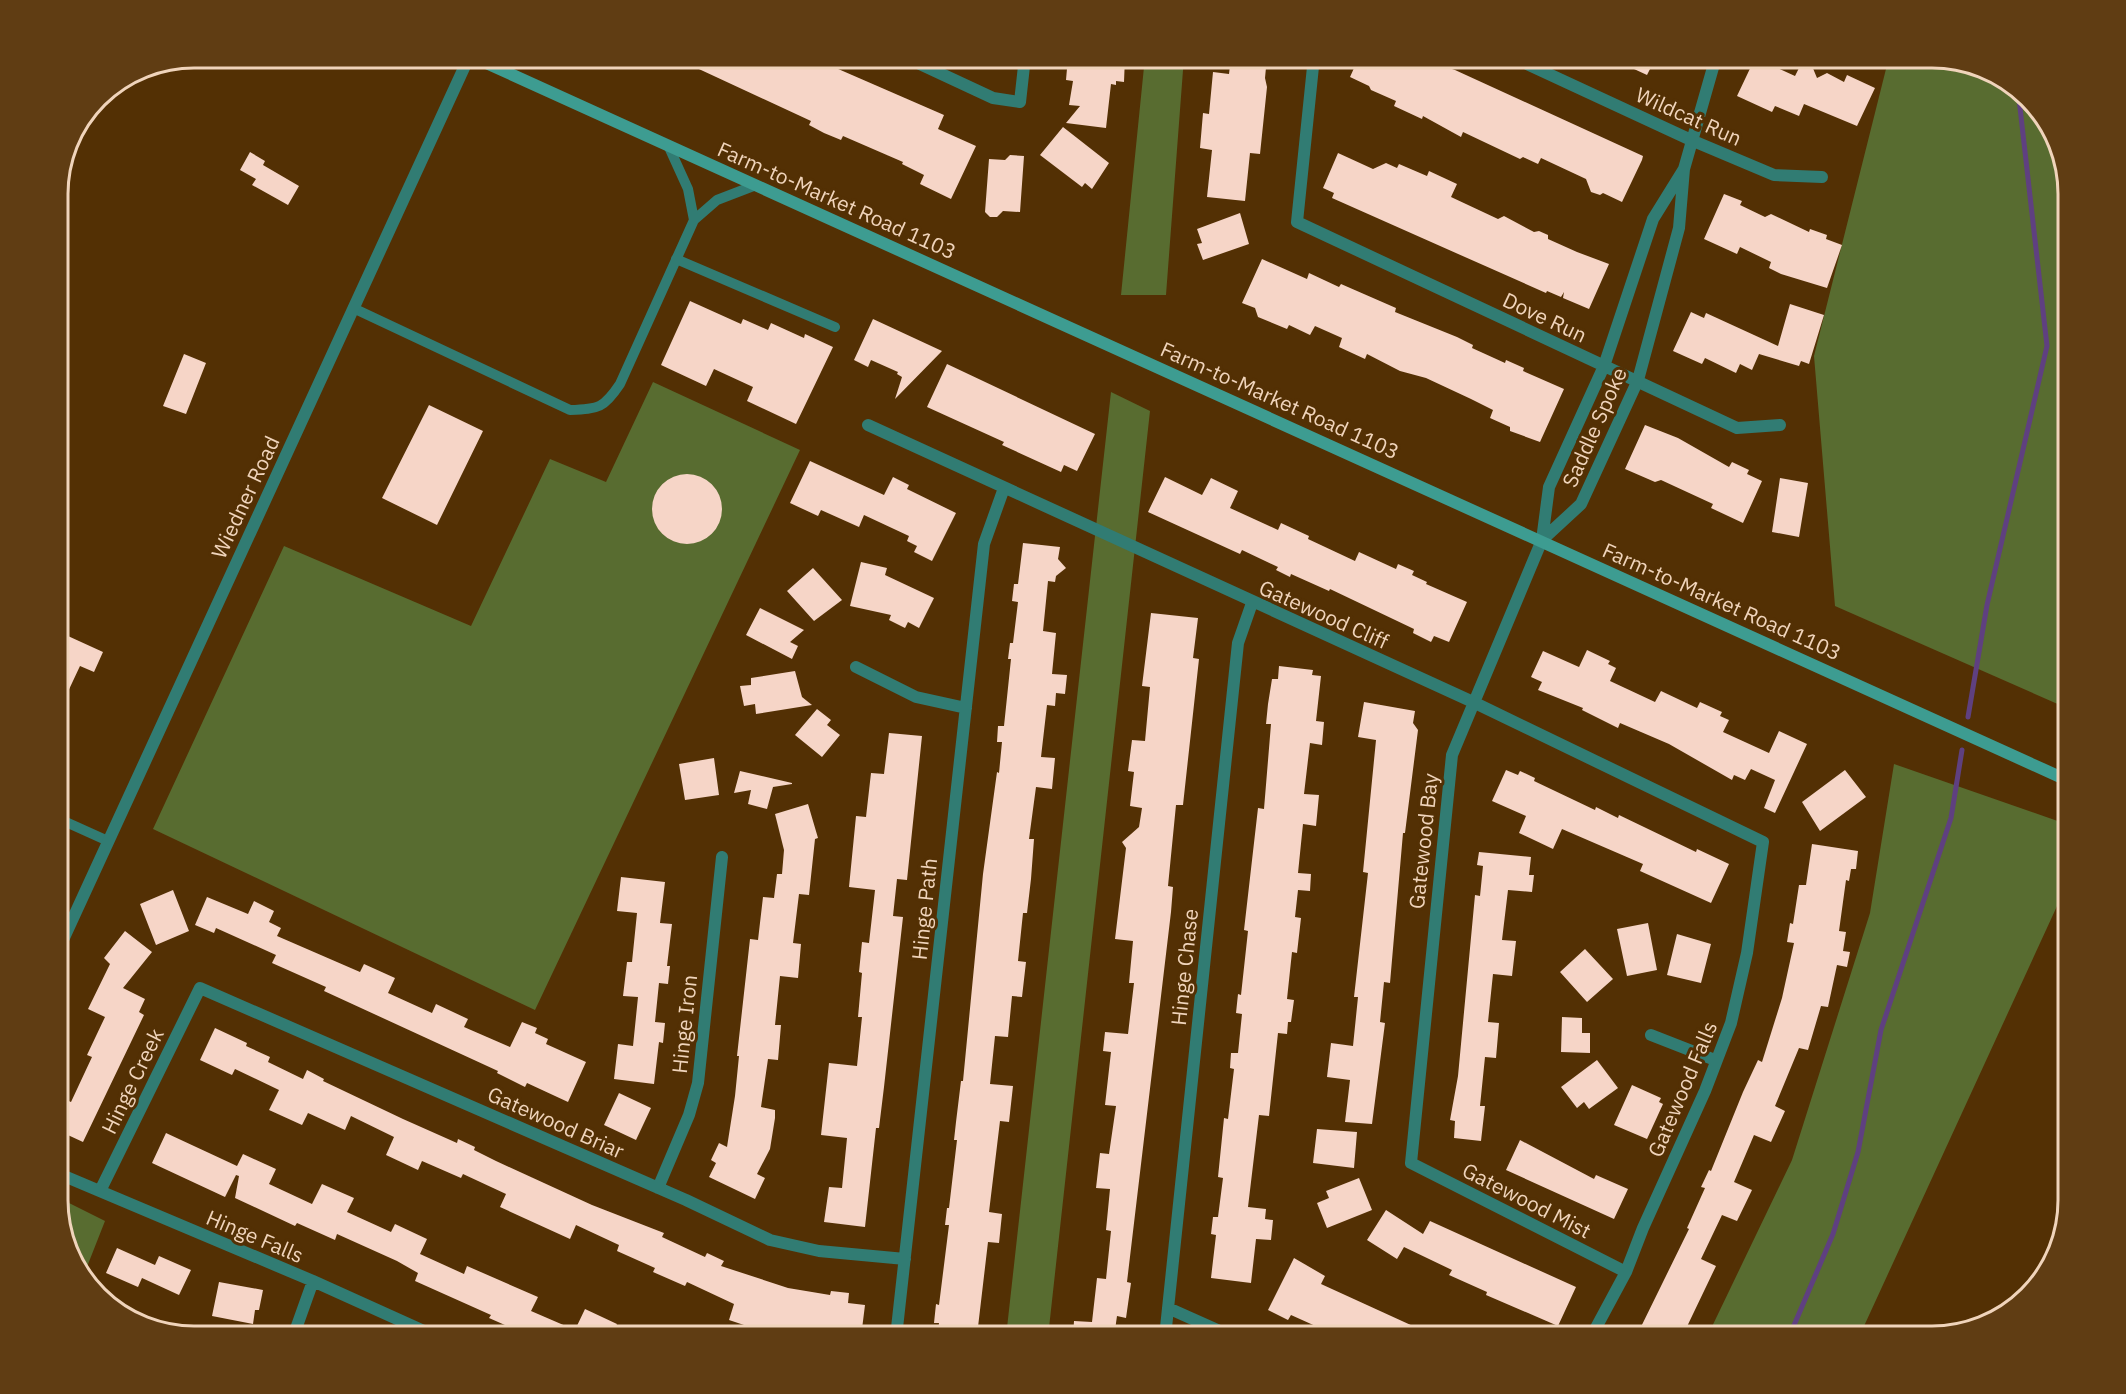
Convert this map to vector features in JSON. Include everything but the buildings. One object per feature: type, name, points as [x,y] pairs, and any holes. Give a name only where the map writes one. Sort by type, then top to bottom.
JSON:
[{"type":"main road","name":"Farm-to-Market Road 1103","points":[[496,68],[1542,540],[2058,776]]},
{"type":"street","name":"Wiedner Road","points":[[68,929],[466,68]]},
{"type":"street","points":[[929,68],[993,98],[1020,102],[1024,68]]},
{"type":"street","name":"Dove Run","points":[[1313,68],[1298,222],[1737,428],[1780,425]]},
{"type":"street","name":"Wildcat Run","points":[[1536,68],[1691,140],[1774,175],[1822,177]]},
{"type":"street","name":"Saddle Spoke","points":[[1542,540],[1581,504],[1638,380],[1679,228],[1684,169],[1713,68]]},
{"type":"street","name":"Saddle Spoke","points":[[1542,540],[1549,487],[1604,366],[1653,219],[1684,169]]},
{"type":"street","name":"Gatewood Cliff","points":[[868,425],[1252,603],[1473,702],[1763,842]]},
{"type":"street","name":"Hinge Path","points":[[897,1327],[984,544],[1004,488]]},
{"type":"street","name":"Gatewood Bay","points":[[1411,1163],[1452,755],[1542,540]]},
{"type":"street","name":"Hinge Chase","points":[[1166,1327],[1238,643],[1252,603]]},
{"type":"street","points":[[856,667],[916,697],[966,708]]},
{"type":"street","name":"Gatewood Falls","points":[[1596,1327],[1626,1272],[1643,1228],[1706,1091],[1715,1060],[1731,1023],[1747,953],[1763,842]]},
{"type":"street","name":"Hinge Iron","points":[[658,1188],[689,1115],[698,1083],[722,857]]},
{"type":"street","name":"Gatewood Briar","points":[[200,988],[658,1188],[770,1240],[819,1251],[905,1259]]},
{"type":"street","name":"Hinge Creek","points":[[100,1191],[200,988]]},
{"type":"street","points":[[1651,1035],[1715,1060]]},
{"type":"street","name":"Gatewood Mist","points":[[1411,1163],[1626,1272]]},
{"type":"street","name":"Hinge Falls","points":[[68,1178],[313,1281],[415,1327]]},
{"type":"street","points":[[297,1327],[313,1281]]},
{"type":"street","points":[[1168,1308],[1211,1327]]},
{"type":"lane","points":[[668,145],[688,189],[694,220]]},
{"type":"lane","points":[[353,308],[570,410],[591,410],[606,404],[620,384],[694,220],[717,200],[756,185]]},
{"type":"lane","points":[[676,260],[836,327]]},
{"type":"lane","points":[[68,823],[108,841]]},
{"type":"green space","points":[[1144,68],[1183,68],[1166,295],[1121,295]]},
{"type":"green space","points":[[1886,68],[1949,69],[1981,77],[1996,84],[2022,104],[2042,130],[2049,145],[2057,177],[2058,704],[1835,606],[1814,356]]},
{"type":"green space","points":[[653,382],[800,450],[535,1010],[153,829],[284,546],[471,626],[550,459],[606,482]]},
{"type":"green space","points":[[1111,392],[1150,411],[1049,1327],[1007,1327]]},
{"type":"green space","points":[[1894,764],[2058,821],[2058,904],[1864,1327],[1712,1327],[1792,1160],[1870,913]]},
{"type":"green space","points":[[68,1202],[105,1221],[87,1268],[72,1233]]},
{"type":"waterway","points":[[1968,717],[1987,605],[2047,346],[2019,102]]},
{"type":"waterway","points":[[1793,1327],[1833,1234],[1858,1152],[1881,1030],[1951,818],[1962,750]]}]
